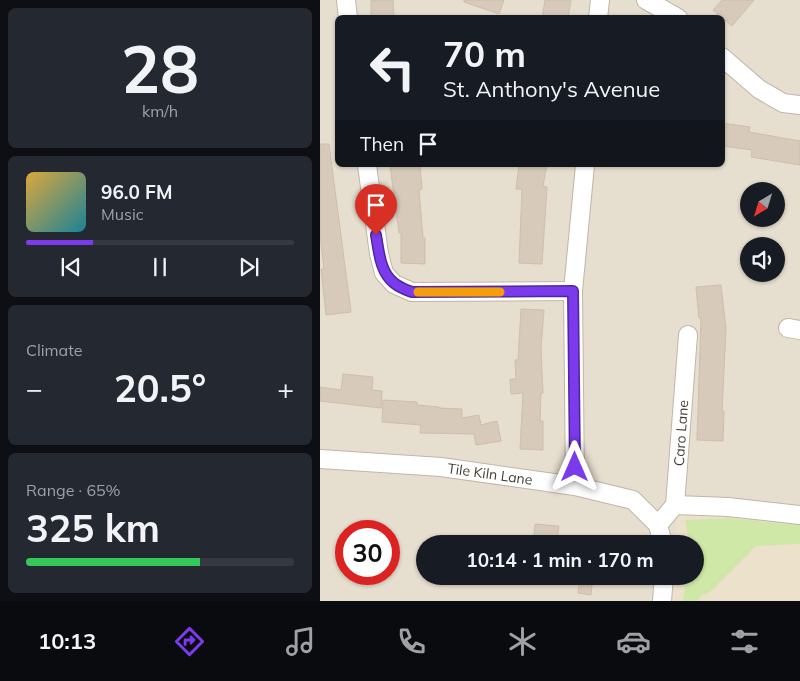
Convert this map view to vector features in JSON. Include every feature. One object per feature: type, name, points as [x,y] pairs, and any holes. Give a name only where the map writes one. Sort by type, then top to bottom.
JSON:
[{"type":"street","points":[[346,0],[348,15]]},
{"type":"street","points":[[598,15],[600,0]]},
{"type":"street","points":[[646,0],[678,10]]},
{"type":"street","points":[[725,60],[758,89],[782,103],[800,105]]},
{"type":"street","points":[[366,167],[379,254],[384,273],[394,284],[412,292],[573,291]]},
{"type":"street","points":[[575,486],[573,291],[585,167]]},
{"type":"street","name":"Caro Lane","points":[[675,505],[688,335]]},
{"type":"street","name":"Tile Kiln Lane","points":[[320,459],[441,467],[575,486],[633,500],[658,525]]},
{"type":"street","points":[[661,535],[658,525],[675,505],[728,507],[800,515]]},
{"type":"street","points":[[662,601],[663,585]]},
{"type":"shaded area","points":[[320,0],[800,0],[800,601],[320,601]]},
{"type":"shaded area","points":[[678,511],[800,515],[800,601],[668,601],[670,585],[704,585],[704,535],[675,535]]},
{"type":"green space","points":[[730,518],[800,525],[800,544],[756,546],[710,592],[701,596],[697,601],[683,601],[685,585],[704,585],[704,535],[688,535],[685,520]]},
{"type":"building","points":[[371,0],[393,0],[394,15],[371,15]]},
{"type":"building","points":[[464,0],[504,0],[499,14],[464,2]]},
{"type":"building","points":[[545,0],[571,0],[568,15],[542,15]]},
{"type":"building","points":[[722,0],[754,0],[732,26],[725,20],[725,15],[719,15],[713,10]]},
{"type":"building","points":[[725,123],[750,127],[749,132],[800,141],[800,165],[751,157],[752,150],[725,146]]},
{"type":"building","points":[[320,144],[329,144],[351,312],[326,315],[321,269],[324,269],[320,235]]},
{"type":"building","points":[[390,167],[420,167],[422,189],[419,190],[423,238],[425,238],[425,264],[401,263],[401,233],[399,233]]},
{"type":"building","points":[[519,167],[547,167],[543,186],[547,187],[542,264],[519,263],[522,189],[516,189]]},
{"type":"building","points":[[721,285],[726,329],[722,411],[724,411],[723,441],[697,440],[701,318],[699,318],[696,287]]},
{"type":"building","points":[[521,309],[544,310],[541,349],[543,393],[541,393],[540,421],[543,421],[543,450],[520,449],[523,393],[511,394],[510,379],[516,379],[515,360],[518,360]]},
{"type":"building","points":[[343,374],[373,377],[372,390],[382,391],[381,408],[320,401],[320,387],[341,390]]},
{"type":"building","points":[[383,400],[417,402],[417,405],[462,409],[462,418],[479,415],[481,425],[497,421],[501,441],[476,445],[474,434],[420,433],[421,425],[382,422]]},
{"type":"building","points":[[535,524],[559,526],[558,535],[534,535]]},
{"type":"building","points":[[579,585],[592,585],[591,595],[578,593]]},
{"type":"slow traffic","points":[[418,292],[500,292]]},
{"type":"route","points":[[376,235],[384,273],[394,284],[412,292],[573,291],[575,467]]}]
